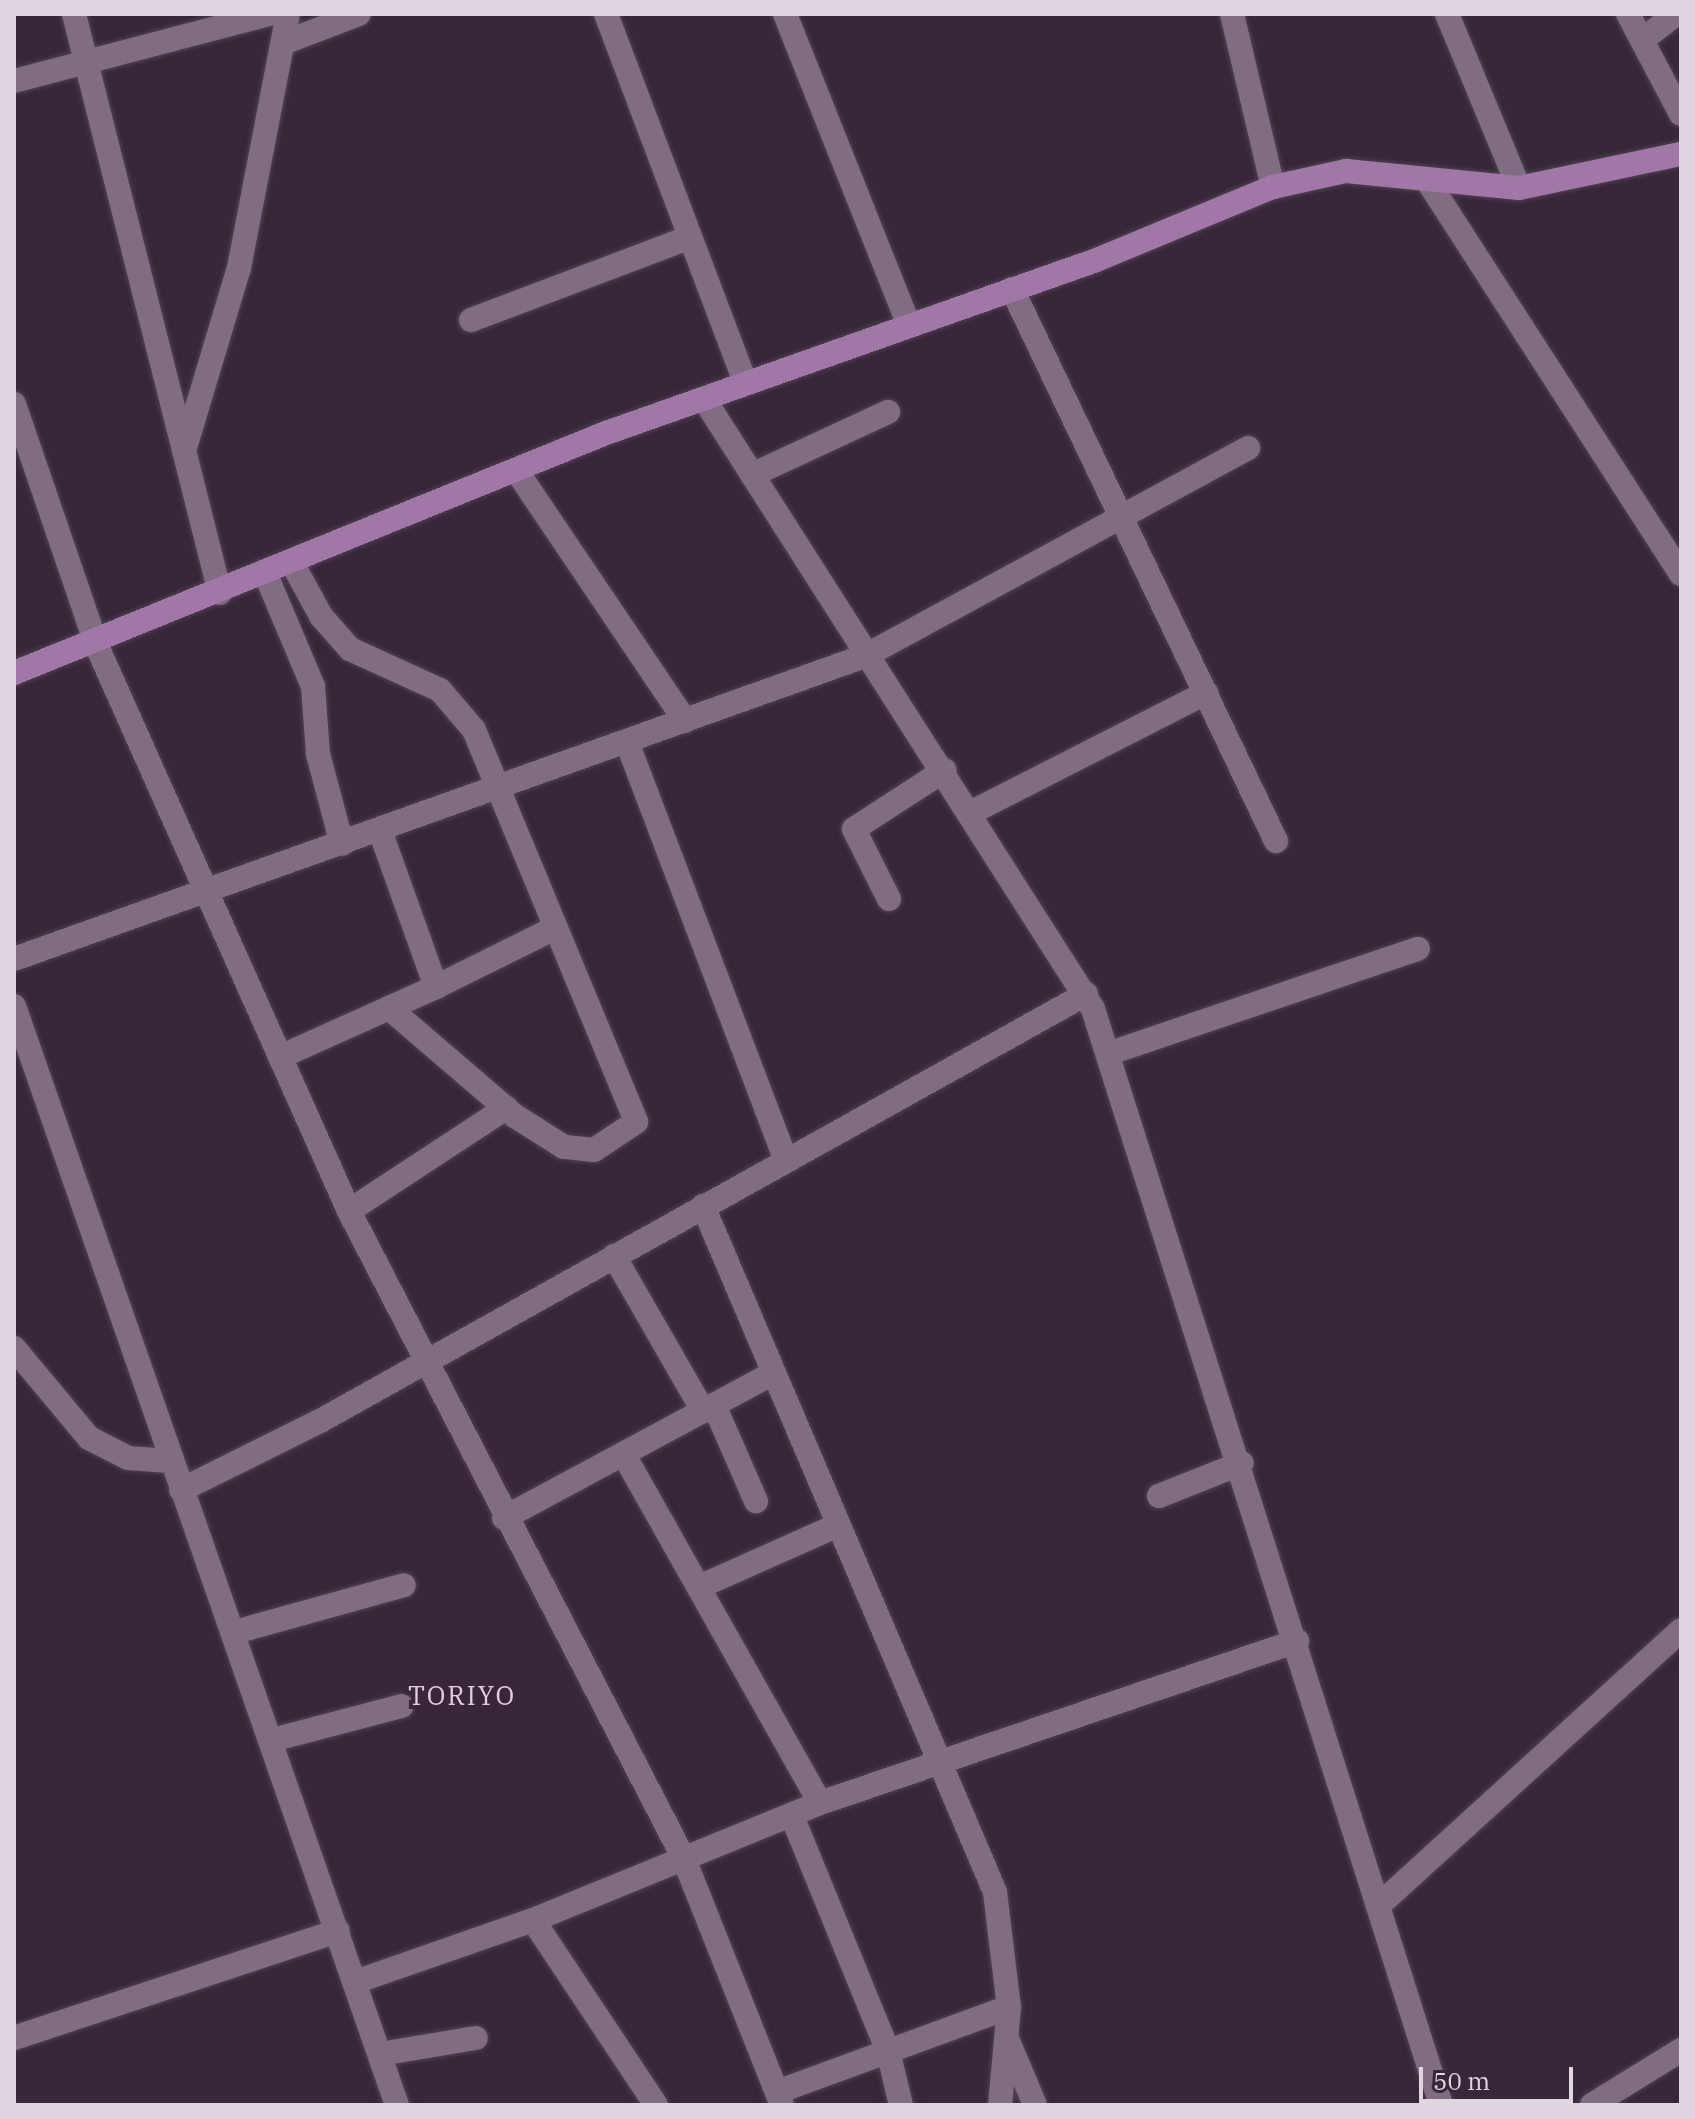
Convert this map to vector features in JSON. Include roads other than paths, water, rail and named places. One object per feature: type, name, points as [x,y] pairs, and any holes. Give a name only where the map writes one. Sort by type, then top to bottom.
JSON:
[{"type":"main road","points":[[14,673],[96,644],[266,575],[291,561],[704,399],[744,380],[1111,254],[1273,187],[1346,171],[1429,183],[1519,188],[1681,154]]},
{"type":"street","points":[[74,14],[220,593]]},
{"type":"street","points":[[14,81],[269,14]]},
{"type":"street","points":[[184,451],[239,268],[288,14]]},
{"type":"street","points":[[283,43],[359,14]]},
{"type":"street","points":[[606,14],[744,380]]},
{"type":"street","points":[[1232,14],[1273,187]]},
{"type":"street","points":[[1447,14],[1519,188]]},
{"type":"street","points":[[1628,14],[1681,114]]},
{"type":"street","points":[[1642,40],[1676,14]]},
{"type":"street","points":[[787,15],[909,325]]},
{"type":"street","points":[[1429,183],[1681,574]]},
{"type":"street","points":[[471,320],[688,238]]},
{"type":"street","points":[[1012,289],[1276,841]]},
{"type":"street","points":[[704,399],[865,656],[945,770],[1086,994],[1110,1053],[1242,1463],[1441,2105]]},
{"type":"street","points":[[14,404],[96,644],[349,1211],[422,1360],[684,1859],[780,2098],[888,2051],[1009,2007]]},
{"type":"street","points":[[752,475],[888,412]]},
{"type":"street","points":[[14,959],[865,656],[1248,448]]},
{"type":"street","points":[[518,473],[685,721]]},
{"type":"street","points":[[291,561],[321,616],[350,649],[420,678],[455,705],[474,730],[637,1119],[605,1145],[578,1152],[506,1108],[389,1008]]},
{"type":"street","points":[[266,575],[313,686],[318,754],[342,844]]},
{"type":"street","points":[[972,812],[1206,693]]},
{"type":"street","points":[[627,742],[786,1160]]},
{"type":"street","points":[[889,899],[854,829],[945,770]]},
{"type":"street","points":[[380,831],[436,987]]},
{"type":"street","points":[[280,1057],[436,987],[555,928]]},
{"type":"street","points":[[1110,1053],[1418,949]]},
{"type":"street","points":[[181,1490],[614,1256],[1086,994]]},
{"type":"street","points":[[14,1006],[170,1461],[235,1632],[397,2105]]},
{"type":"street","points":[[349,1211],[506,1108]]},
{"type":"street","points":[[703,1206],[995,1892],[1009,2007],[1000,2105]]},
{"type":"street","points":[[614,1256],[708,1408],[756,1501]]},
{"type":"street","points":[[14,1348],[89,1438],[128,1458],[170,1461]]},
{"type":"street","points":[[504,1518],[773,1373]]},
{"type":"street","points":[[624,1455],[820,1803]]},
{"type":"street","points":[[1159,1496],[1242,1463]]},
{"type":"street","points":[[699,1587],[838,1525]]},
{"type":"street","points":[[235,1632],[404,1585]]},
{"type":"street","points":[[1378,1906],[1681,1630]]},
{"type":"street","points":[[355,1982],[533,1920],[820,1803],[1297,1641]]},
{"type":"street","points":[[272,1740],[402,1706]]},
{"type":"street","points":[[792,1816],[888,2051],[901,2105]]},
{"type":"street","points":[[533,1920],[656,2105]]},
{"type":"street","points":[[14,2038],[338,1931]]},
{"type":"street","points":[[380,2054],[476,2038]]},
{"type":"street","points":[[1007,2038],[1035,2105]]},
{"type":"street","points":[[1592,2105],[1681,2050]]},
{"type":"district","name":"TORIYO","points":[[462,1696]]}]
